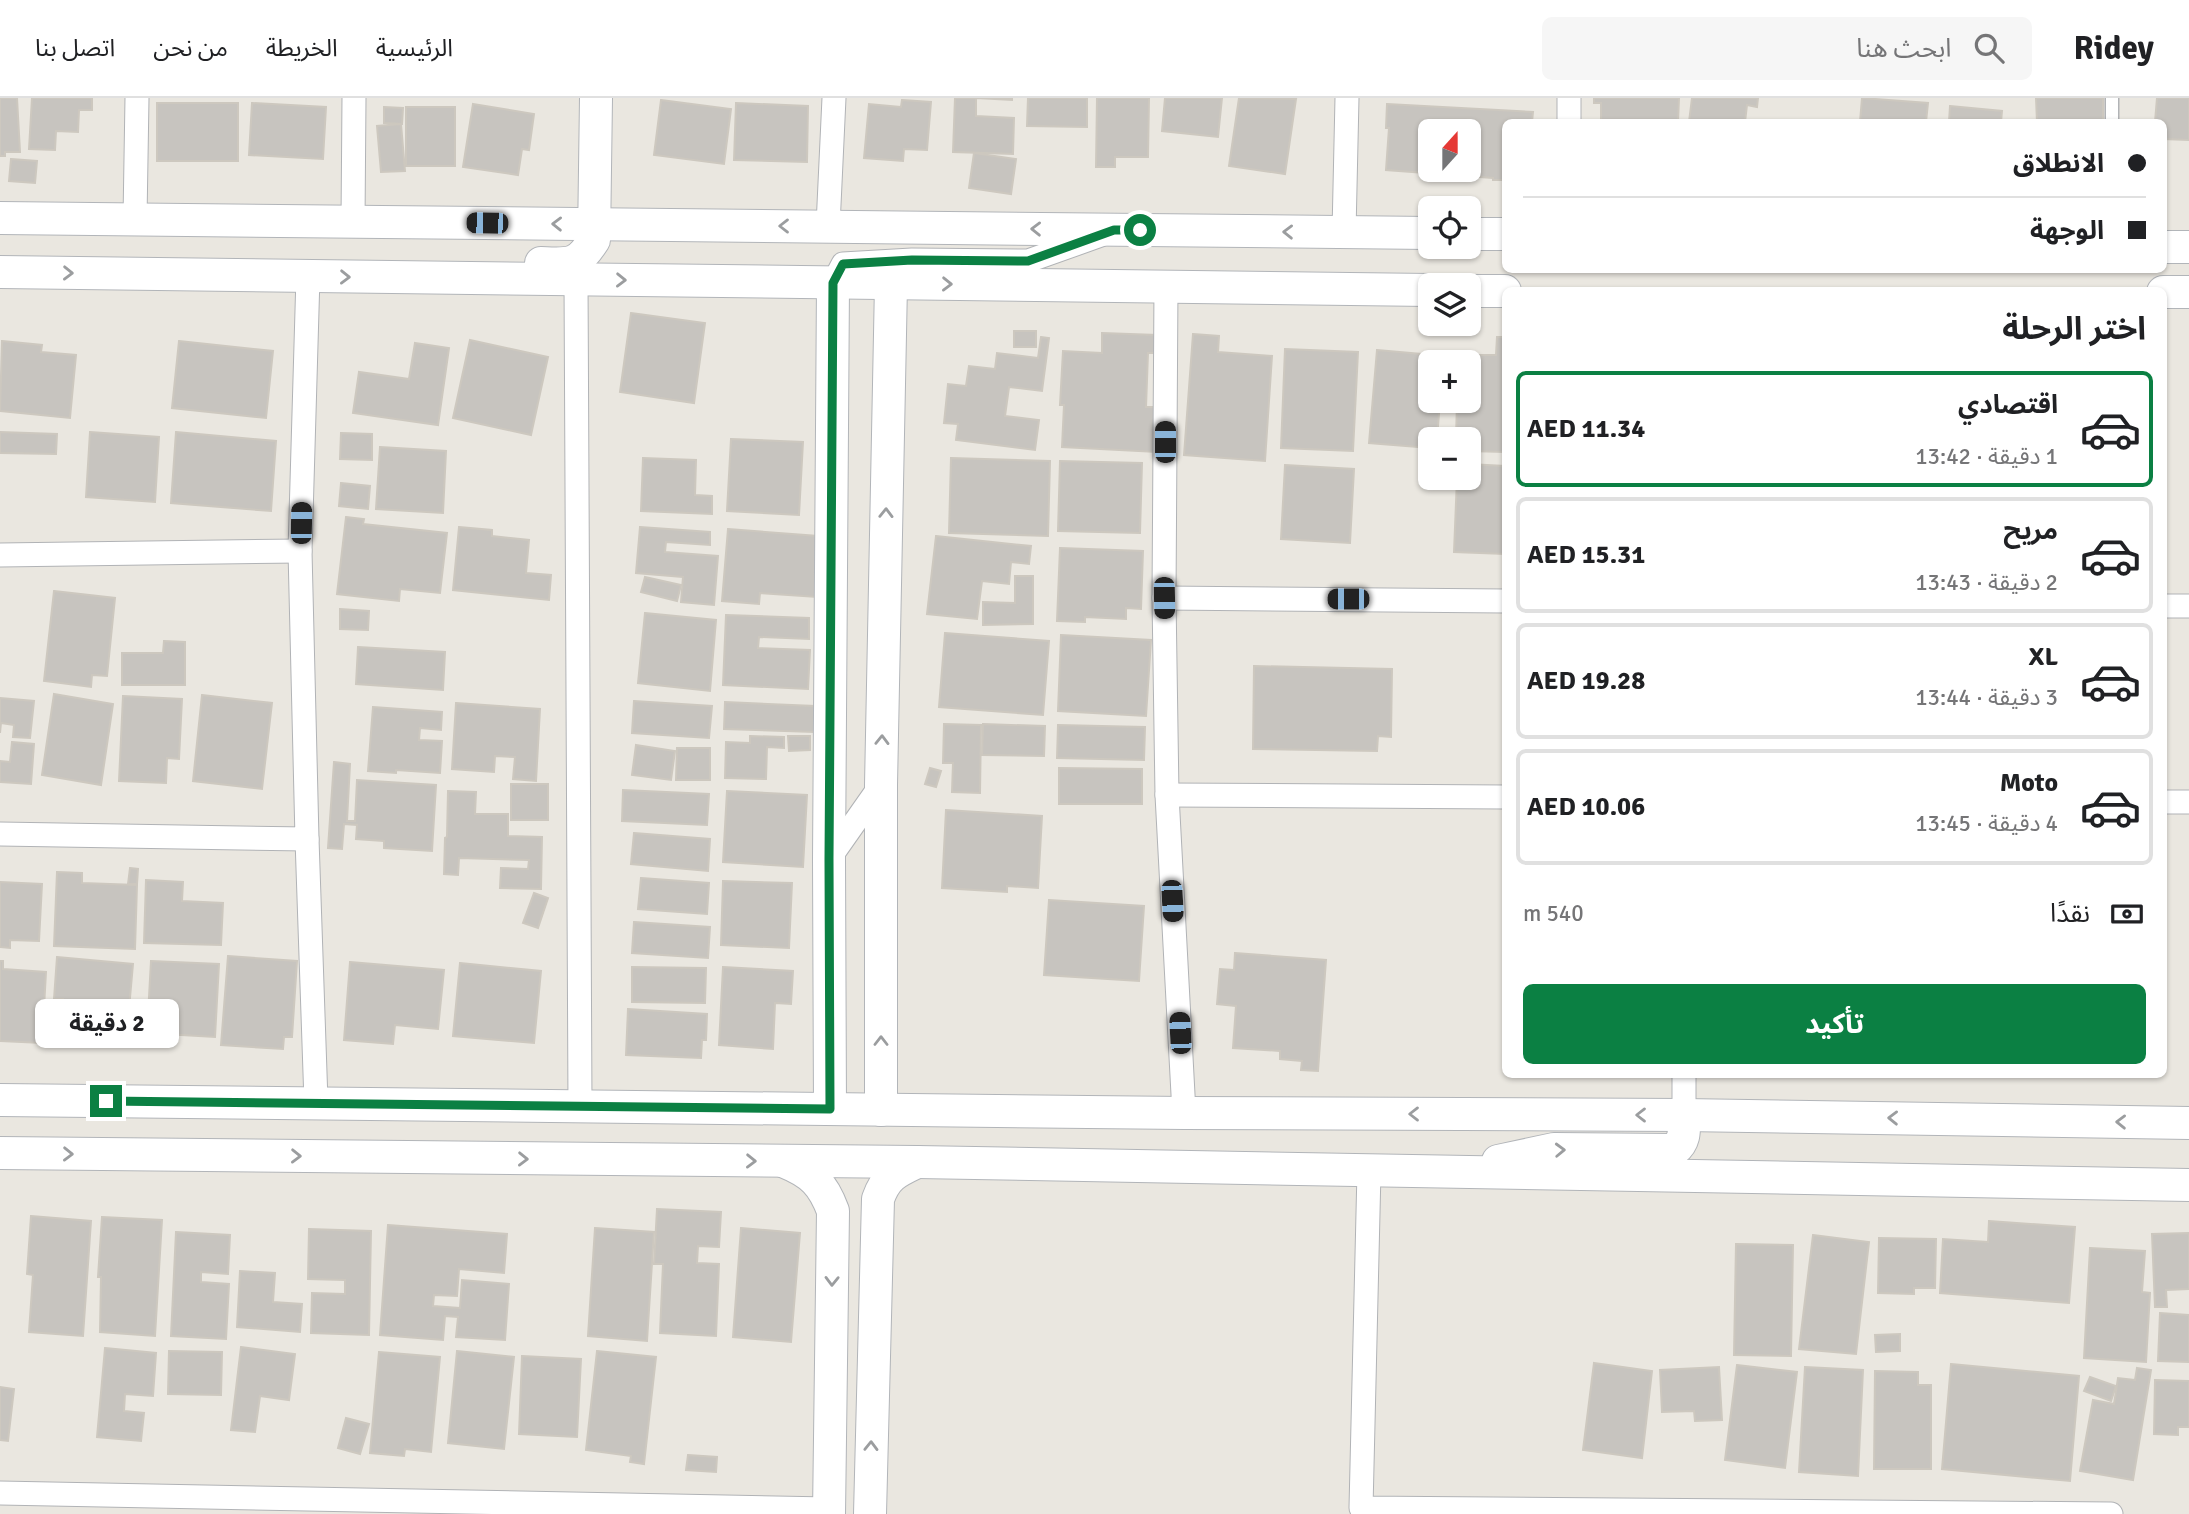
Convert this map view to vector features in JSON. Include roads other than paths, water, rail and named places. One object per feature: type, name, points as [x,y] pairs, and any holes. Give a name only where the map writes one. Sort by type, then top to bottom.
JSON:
[{"type":"street","points":[[135,219],[137,98]]},
{"type":"street","points":[[352,222],[354,98]]},
{"type":"street","points":[[401,278],[434,259],[564,264],[582,258],[594,240],[596,98]]},
{"type":"street","points":[[828,226],[834,98]]},
{"type":"street","points":[[1344,232],[1347,98]]},
{"type":"street","points":[[1569,98],[1569,119]]},
{"type":"street","points":[[0,218],[1418,233]]},
{"type":"street","points":[[830,1109],[833,283],[843,264],[912,260],[1028,261],[1114,230]]},
{"type":"street","points":[[1481,234],[1502,234]]},
{"type":"street","points":[[2167,247],[2189,247]]},
{"type":"street","points":[[0,272],[1418,290]]},
{"type":"street","points":[[308,276],[300,551],[316,1102]]},
{"type":"street","points":[[576,280],[580,1105]]},
{"type":"street","points":[[881,1110],[881,785],[891,284]]},
{"type":"street","points":[[1166,287],[1164,598],[1167,795],[1184,1112]]},
{"type":"street","points":[[1481,291],[1502,291]]},
{"type":"street","points":[[2167,292],[2189,292]]},
{"type":"street","points":[[0,555],[300,551]]},
{"type":"street","points":[[1164,598],[1502,601]]},
{"type":"street","points":[[2167,606],[2189,606]]},
{"type":"street","points":[[829,859],[881,785]]},
{"type":"street","points":[[1167,795],[1502,797]]},
{"type":"street","points":[[2167,802],[2189,802]]},
{"type":"street","points":[[0,834],[307,839]]},
{"type":"street","points":[[1446,1173],[1554,1149],[1674,1150],[1684,1138],[1684,1078]]},
{"type":"street","points":[[0,1100],[881,1110],[1684,1115],[2189,1123]]},
{"type":"street","points":[[0,1153],[917,1162],[2188,1185]]},
{"type":"street","points":[[0,1493],[494,1508],[829,1512],[833,1212],[827,1195],[816,1179],[785,1162]]},
{"type":"street","points":[[870,1514],[878,1199],[883,1185],[894,1173],[917,1162]]},
{"type":"street","points":[[1369,1171],[1361,1511],[2111,1514]]},
{"type":"street","points":[[833,1237],[837,1223],[843,1215],[854,1212],[864,1217],[876,1239]]},
{"type":"lane","points":[[2112,98],[2112,119]]}]
